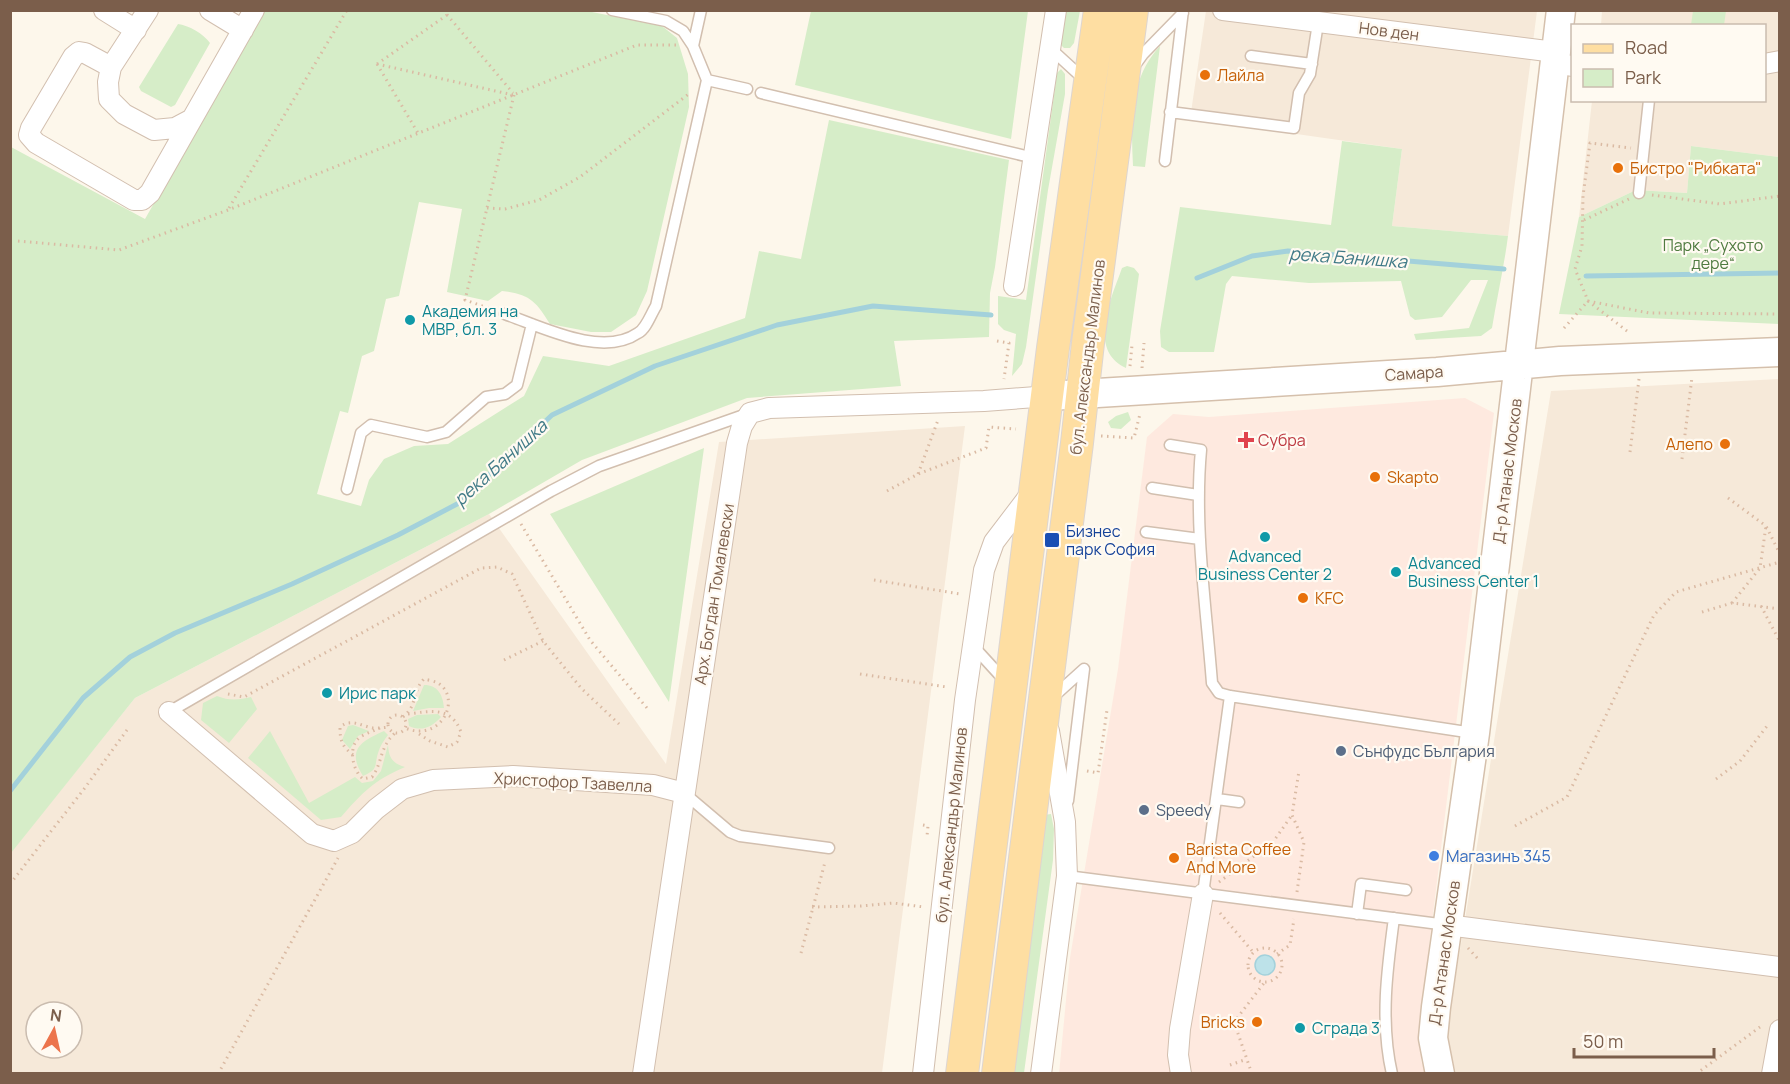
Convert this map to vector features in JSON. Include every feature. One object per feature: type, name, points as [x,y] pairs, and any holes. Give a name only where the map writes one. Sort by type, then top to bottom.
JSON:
[{"type":"main road","name":"бул. Александър Малинов","points":[[962,1074],[1055,337],[1100,10]]},
{"type":"main road","name":"бул. Александър Малинов","points":[[998,1074],[1132,10]]},
{"type":"street","points":[[104,10],[136,30]]},
{"type":"street","points":[[148,10],[111,67],[108,82],[110,99],[124,114],[154,130],[175,128],[192,119]]},
{"type":"street","points":[[210,10],[243,30]]},
{"type":"street","points":[[111,67],[79,52],[73,57],[29,135],[36,143],[134,200],[142,200],[150,193],[254,10]]},
{"type":"street","points":[[1014,286],[1056,10]]},
{"type":"street","name":"Нов ден","points":[[1223,10],[1318,22],[1379,20],[1561,60]]},
{"type":"street","name":"Д-р Атанас Москов","points":[[1440,1074],[1433,1038],[1475,733],[1519,365],[1561,60],[1561,10]]},
{"type":"street","name":"Самара","points":[[1048,396],[1642,357],[1779,352]]},
{"type":"street","points":[[750,413],[769,408],[984,401],[1048,396]]},
{"type":"street","name":"Арх. Богдан Томалевски","points":[[643,1074],[737,442],[742,426],[750,413]]},
{"type":"street","name":"бул. Александър Малинов","points":[[923,1074],[958,684],[973,646],[984,570],[994,542],[1037,485]]},
{"type":"street","name":"бул. Александър Малинов","points":[[1041,1074],[1067,876],[1065,822],[1045,704]]},
{"type":"street","points":[[169,712],[312,834],[334,842],[352,833]]},
{"type":"street","name":"Христофор Тзавелла","points":[[352,833],[376,808],[402,789],[433,780],[513,776],[653,786],[684,793]]},
{"type":"street","points":[[1181,1074],[1178,1055],[1180,1029],[1203,894]]},
{"type":"street","points":[[1447,925],[1779,967]]},
{"type":"street","points":[[1770,1028],[1772,1074]]},
{"type":"lane","points":[[505,314],[580,341],[610,344],[639,333],[656,306],[707,80],[693,46],[683,31],[666,21],[612,10]]},
{"type":"lane","points":[[693,46],[701,10]]},
{"type":"lane","points":[[1121,92],[1143,54],[1183,12]]},
{"type":"lane","points":[[1165,161],[1183,12]]},
{"type":"lane","points":[[1170,112],[1294,128],[1299,93],[1310,74],[1318,22]]},
{"type":"lane","points":[[1051,49],[1091,86]]},
{"type":"lane","points":[[1251,56],[1312,64]]},
{"type":"lane","points":[[707,80],[747,89]]},
{"type":"lane","points":[[761,93],[1034,158]]},
{"type":"lane","points":[[1639,194],[1649,102]]},
{"type":"lane","points":[[347,489],[361,434],[371,425],[427,437],[446,432],[486,397],[505,394],[517,385],[532,324]]},
{"type":"lane","points":[[169,712],[514,512],[599,466],[750,413]]},
{"type":"lane","points":[[1170,446],[1201,450],[1198,495],[1200,539],[1212,682],[1219,693],[1475,733]]},
{"type":"lane","points":[[1152,488],[1198,495]]},
{"type":"lane","points":[[1146,532],[1200,539]]},
{"type":"lane","points":[[973,646],[987,664],[1010,686]]},
{"type":"lane","points":[[958,684],[987,664]]},
{"type":"lane","points":[[1045,704],[1084,669],[1065,822]]},
{"type":"lane","points":[[1203,894],[1230,696]]},
{"type":"lane","points":[[684,793],[730,832],[740,836],[829,848]]},
{"type":"lane","points":[[1217,799],[1239,802]]},
{"type":"lane","points":[[1067,876],[1447,925]]},
{"type":"lane","points":[[1358,914],[1361,884],[1406,890]]},
{"type":"lane","points":[[1392,1074],[1388,1059],[1385,1009],[1394,918]]},
{"type":"path","points":[[228,210],[346,10]]},
{"type":"path","points":[[443,10],[514,95]]},
{"type":"path","points":[[377,64],[447,15]]},
{"type":"path","points":[[18,241],[119,250],[228,210],[637,45],[693,46]]},
{"type":"path","points":[[377,64],[418,133]]},
{"type":"path","points":[[377,64],[514,95]]},
{"type":"path","points":[[487,208],[505,209],[539,200],[569,183],[707,80]]},
{"type":"path","points":[[505,314],[465,300],[514,95]]},
{"type":"path","points":[[1627,331],[1588,301],[1575,269],[1582,246],[1583,196],[1590,143],[1644,150]]},
{"type":"path","points":[[1584,220],[1639,194],[1720,204],[1779,196]]},
{"type":"path","points":[[1588,301],[1648,313],[1779,314]]},
{"type":"path","points":[[1564,328],[1588,301]]},
{"type":"path","points":[[997,341],[1009,343],[1005,379]]},
{"type":"path","points":[[1142,370],[1144,343]]},
{"type":"path","points":[[1130,366],[1132,345]]},
{"type":"path","points":[[1682,459],[1695,355]]},
{"type":"path","points":[[1630,452],[1642,357]]},
{"type":"path","points":[[918,474],[938,422],[940,401]]},
{"type":"path","points":[[1100,436],[1134,438],[1140,414]]},
{"type":"path","points":[[887,491],[918,474],[986,448],[989,427],[1016,429]]},
{"type":"path","points":[[1728,498],[1766,526],[1779,554]]},
{"type":"path","points":[[514,512],[590,640],[647,708]]},
{"type":"path","points":[[1732,603],[1760,568],[1766,526]]},
{"type":"path","points":[[1515,826],[1567,797],[1654,615],[1676,592],[1779,562]]},
{"type":"path","points":[[214,685],[222,694],[244,697],[481,568],[496,567],[512,574],[543,641],[581,688],[619,724]]},
{"type":"path","points":[[874,580],[960,594]]},
{"type":"path","points":[[1702,612],[1732,603],[1779,609]]},
{"type":"path","points":[[1761,606],[1779,642]]},
{"type":"path","points":[[504,660],[543,641]]},
{"type":"path","points":[[860,674],[958,684]]},
{"type":"path","points":[[403,717],[410,711],[416,699],[419,684],[424,680],[437,682],[446,691],[448,702],[446,714],[438,725],[429,731],[416,732]]},
{"type":"path","points":[[1087,771],[1098,773],[1107,710]]},
{"type":"path","points":[[405,728],[447,747],[457,742],[461,732],[457,722],[446,714],[434,711],[406,714]]},
{"type":"path","points":[[388,727],[388,721],[392,717],[403,717]]},
{"type":"path","points":[[352,755],[344,748],[340,740],[340,727],[345,723],[388,727],[395,733],[401,733],[406,722],[403,717]]},
{"type":"path","points":[[1716,779],[1740,761],[1767,726]]},
{"type":"path","points":[[380,728],[358,739],[353,749],[352,755],[358,775],[363,779],[372,777],[378,769],[387,741],[395,733]]},
{"type":"path","points":[[10,884],[127,730]]},
{"type":"path","points":[[1253,952],[1203,894],[1273,842],[1292,815],[1299,771]]},
{"type":"path","points":[[1277,954],[1290,945],[1304,842],[1292,815]]},
{"type":"path","points":[[923,825],[928,826],[927,836]]},
{"type":"path","points":[[218,1074],[352,833]]},
{"type":"path","points":[[801,953],[829,848]]},
{"type":"path","points":[[812,907],[894,903],[924,907]]},
{"type":"path","points":[[1252,1074],[1234,1022],[1264,983],[1276,978],[1280,973],[1281,960],[1277,954],[1266,948],[1253,952],[1247,964],[1248,971],[1257,981],[1264,983]]},
{"type":"path","points":[[1696,1074],[1770,1028]]},
{"type":"path","points":[[1230,1065],[1247,1059]]},
{"type":"shaded area","points":[[1206,11],[1537,11],[1508,236],[1392,226],[1402,149],[1190,119]]},
{"type":"shaded area","points":[[1602,11],[1779,11],[1779,157],[1691,146],[1687,193],[1636,190],[1579,217],[1592,102],[1766,102],[1766,24],[1601,24]]},
{"type":"shaded area","points":[[1779,379],[1779,1073],[1456,1073],[1446,1036],[1551,391]]},
{"type":"shaded area","name":"Бизнес парк София","points":[[1465,398],[1494,413],[1428,955],[1421,1060],[1425,1073],[1059,1074],[1070,958],[1118,669],[1147,437],[1173,414],[1209,417]]},
{"type":"shaded area","points":[[965,426],[882,1073],[11,1073],[10,853],[135,698],[489,514],[666,764],[719,442]]},
{"type":"green space","points":[[264,11],[587,11],[662,26],[677,38],[688,74],[689,107],[647,291],[636,315],[611,332],[591,332],[550,324],[536,304],[519,294],[502,291],[488,301],[447,292],[462,209],[419,202],[399,296],[386,299],[374,351],[362,356],[348,413],[340,411],[317,494],[361,506],[369,480],[384,459],[414,446],[448,444],[524,396],[543,356],[609,366],[745,318],[759,251],[801,259],[829,120],[1009,160],[990,293],[989,337],[894,341],[901,386],[747,398],[582,460],[489,514],[135,698],[11,853],[11,147],[145,219]]},
{"type":"green space","points":[[811,11],[1028,11],[1011,139],[795,85]]},
{"type":"green space","points":[[1065,11],[1080,11],[1074,43],[1070,48],[1064,48],[1061,45]]},
{"type":"green space","points":[[1693,11],[1726,11],[1724,24],[1691,24]]},
{"type":"green space","points":[[178,24],[196,30],[210,43],[175,105],[171,107],[141,91],[139,87]]},
{"type":"green space","points":[[1160,46],[1145,167],[1133,166],[1132,118],[1137,87],[1142,73]]},
{"type":"green space","points":[[1061,69],[1065,74],[1065,94],[1048,190],[1026,347],[1022,364],[1012,376],[1016,334],[1004,330],[998,324],[998,296],[1026,300],[1057,73]]},
{"type":"green space","points":[[1342,141],[1402,149],[1392,226],[1508,236],[1492,328],[1481,336],[1416,340],[1414,334],[1469,328],[1488,280],[1471,280],[1442,317],[1415,320],[1410,316],[1401,281],[1309,283],[1232,276],[1226,284],[1214,352],[1169,352],[1161,347],[1160,331],[1180,207],[1331,225]]},
{"type":"green space","name":"Парк „Сухото дере“","points":[[1691,146],[1779,157],[1779,324],[1559,314],[1579,217],[1636,190],[1687,193]]},
{"type":"green space","points":[[1127,266],[1134,268],[1139,274],[1126,368],[1114,360],[1107,349],[1105,323],[1112,294],[1122,268]]},
{"type":"green space","points":[[1128,412],[1131,420],[1121,429],[1111,428],[1108,422]]},
{"type":"green space","points":[[704,448],[669,702],[550,514]]},
{"type":"green space","points":[[424,685],[429,685],[439,692],[444,708],[413,711]]},
{"type":"green space","points":[[217,696],[234,700],[251,697],[257,709],[229,743],[201,720],[203,703]]},
{"type":"green space","points":[[438,714],[441,717],[426,728],[418,729],[409,726],[408,719],[417,715]]},
{"type":"green space","points":[[353,725],[369,731],[358,736],[350,749],[342,740],[348,726]]},
{"type":"green space","points":[[270,731],[309,803],[355,777],[362,783],[373,781],[381,771],[388,745],[392,759],[405,767],[369,788],[341,817],[321,820],[248,758]]},
{"type":"green space","points":[[384,731],[388,735],[380,748],[375,767],[363,776],[358,767],[356,753],[369,738]]},
{"type":"green space","points":[[1051,814],[1054,829],[1053,860],[1024,1073],[1013,1074],[1044,815]]},
{"type":"water","points":[[1265,955],[1272,958],[1275,965],[1272,972],[1265,975],[1258,972],[1255,965],[1258,958]]},
{"type":"waterway","name":"река Банишка","points":[[1197,278],[1252,256],[1288,251],[1504,269]]},
{"type":"waterway","name":"река Банишка","points":[[1586,276],[1780,273]]},
{"type":"waterway","name":"река Банишка","points":[[10,791],[83,698],[130,657],[175,633],[292,584],[398,535],[459,503],[552,415],[655,366],[777,325],[873,306],[991,315]]},
{"type":"place","name":"Лайла","points":[[1205,75]]},
{"type":"place","name":"Бистро \"Рибката\"","points":[[1618,168]]},
{"type":"place","name":"Академия на МВР, бл. 3","points":[[410,320]]},
{"type":"place","name":"Субра","points":[[1246,440]]},
{"type":"place","name":"Алепо","points":[[1725,444]]},
{"type":"place","name":"Skapto","points":[[1375,477]]},
{"type":"place","name":"Advanced Business Center 2","points":[[1265,537]]},
{"type":"place","name":"Бизнес парк София","points":[[1052,540]]},
{"type":"place","name":"Advanced Business Center 1","points":[[1396,572]]},
{"type":"place","name":"KFC","points":[[1303,598]]},
{"type":"place","name":"Ирис парк","points":[[327,693]]},
{"type":"place","name":"Сънфудс България","points":[[1341,751]]},
{"type":"place","name":"Speedy","points":[[1144,810]]},
{"type":"place","name":"Магазинъ 345","points":[[1434,856]]},
{"type":"place","name":"Barista Coffee And More","points":[[1174,858]]},
{"type":"place","name":"Bricks","points":[[1257,1022]]},
{"type":"place","name":"Сграда 3","points":[[1300,1028]]}]
